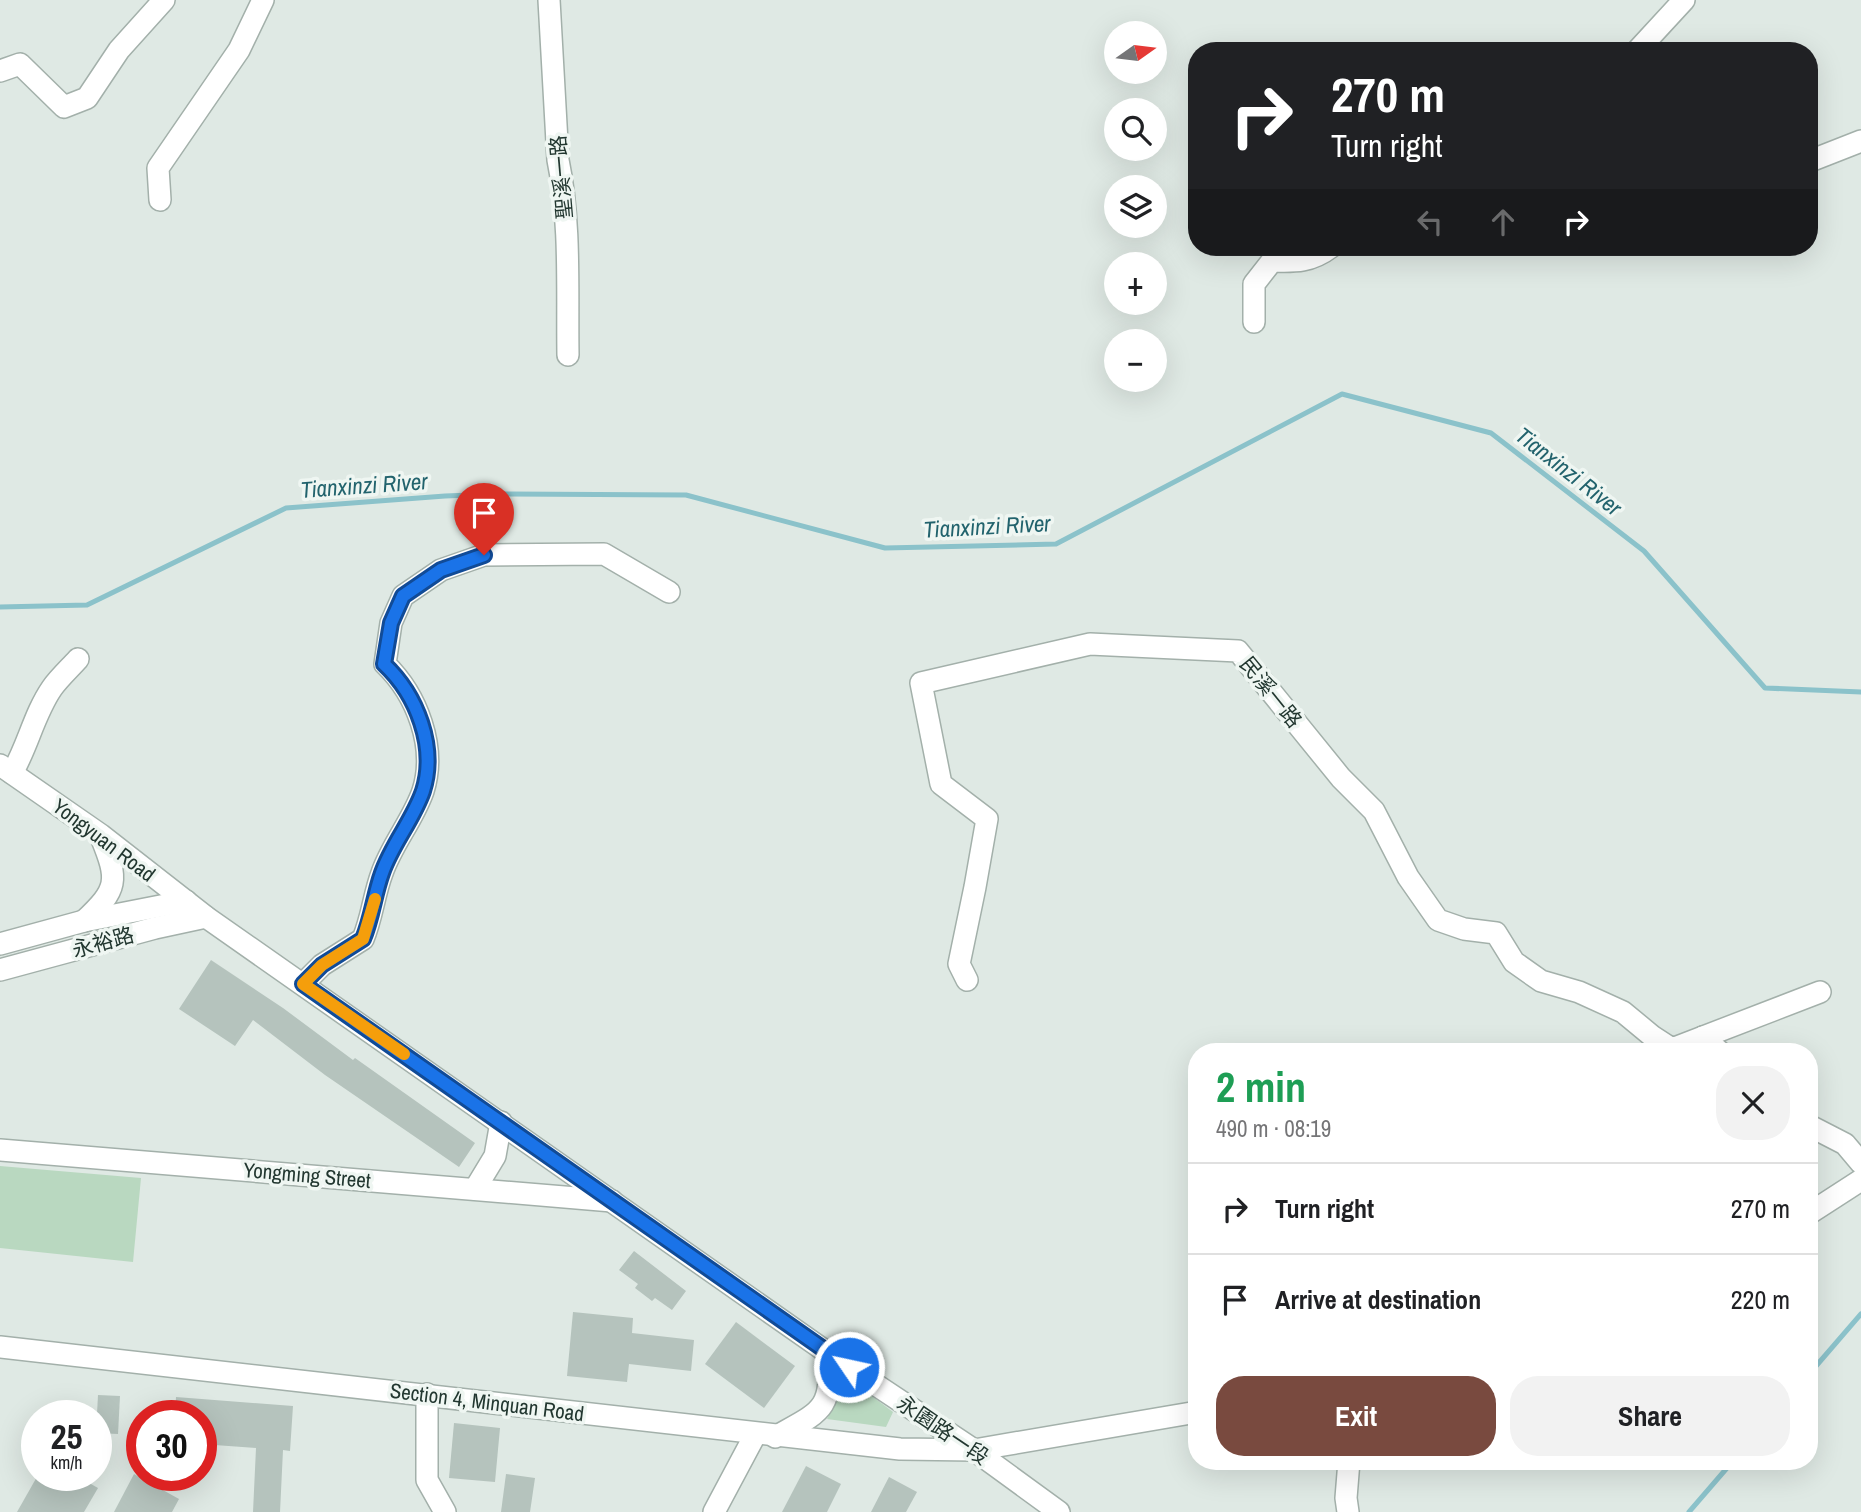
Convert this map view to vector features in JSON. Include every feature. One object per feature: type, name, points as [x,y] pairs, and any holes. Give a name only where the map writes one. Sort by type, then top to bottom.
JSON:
[{"type":"street","points":[[0,71],[20,64],[64,107],[88,98],[119,50],[164,0]]},
{"type":"street","points":[[160,200],[158,168],[239,50],[263,0]]},
{"type":"street","name":"聖溪一路","points":[[549,0],[558,160],[565,212],[568,355]]},
{"type":"street","points":[[1645,42],[1684,0]]},
{"type":"street","points":[[1818,158],[1861,141]]},
{"type":"street","points":[[1254,322],[1254,284],[1272,261],[1301,262],[1318,256]]},
{"type":"street","points":[[303,984],[322,965],[363,939],[382,873],[422,792],[426,777],[427,745],[413,704],[396,676],[384,664],[391,623],[403,596],[441,570],[484,555],[604,554],[669,592]]},
{"type":"street","name":"民溪一路","points":[[967,980],[959,964],[986,819],[941,784],[921,683],[1090,644],[1238,651],[1341,778],[1374,811],[1408,877],[1438,919],[1464,929],[1496,933],[1514,962],[1541,981],[1579,992],[1623,1012],[1663,1043]]},
{"type":"street","points":[[6,769],[22,756],[52,688],[78,659]]},
{"type":"street","name":"Yongyuan Road","points":[[6,769],[101,835],[206,917]]},
{"type":"street","points":[[84,921],[105,901],[114,881],[113,865],[101,835]]},
{"type":"street","name":"永裕路","points":[[0,944],[84,921],[186,901]]},
{"type":"street","name":"永園路一段","points":[[206,917],[828,1353],[974,1450],[1059,1512]]},
{"type":"street","name":"永裕路","points":[[0,970],[206,917]]},
{"type":"street","points":[[1710,1043],[1703,1037],[1820,992]]},
{"type":"street","name":"民溪一路","points":[[1688,1043],[1703,1037]]},
{"type":"street","points":[[475,1189],[495,1156],[501,1122]]},
{"type":"street","points":[[1818,1130],[1845,1144],[1861,1163]]},
{"type":"street","name":"Yongming Street","points":[[0,1150],[613,1201]]},
{"type":"street","points":[[1818,1208],[1861,1180]]},
{"type":"street","name":"Section 4, Minquan Road","points":[[0,1347],[900,1450],[974,1450],[1188,1414]]},
{"type":"street","points":[[714,1512],[765,1436],[809,1418],[825,1403],[831,1383],[828,1353]]},
{"type":"street","points":[[427,1394],[427,1480],[444,1512]]},
{"type":"street","points":[[1348,1470],[1348,1512]]},
{"type":"green space","points":[[0,1166],[141,1178],[133,1262],[0,1248]]},
{"type":"green space","points":[[838,1381],[853,1382],[893,1412],[886,1427],[827,1419],[840,1395]]},
{"type":"building","points":[[211,960],[475,1143],[459,1167],[325,1075],[253,1020],[235,1046],[179,1009]]},
{"type":"building","points":[[634,1251],[686,1291],[672,1310],[655,1298],[652,1301],[635,1288],[638,1284],[619,1270]]},
{"type":"building","points":[[573,1312],[633,1318],[632,1333],[694,1340],[691,1371],[629,1364],[627,1382],[567,1376]]},
{"type":"building","points":[[736,1322],[795,1366],[764,1408],[705,1364]]},
{"type":"building","points":[[98,1395],[120,1396],[118,1434],[112,1434],[112,1400],[98,1400]]},
{"type":"building","points":[[176,1397],[215,1400],[176,1400]]},
{"type":"building","points":[[217,1400],[293,1406],[290,1451],[283,1450],[280,1512],[253,1512],[256,1448],[217,1445]]},
{"type":"building","points":[[454,1423],[500,1428],[495,1482],[449,1478]]},
{"type":"building","points":[[806,1466],[841,1484],[827,1512],[782,1512]]},
{"type":"building","points":[[506,1474],[535,1478],[530,1512],[501,1512]]},
{"type":"building","points":[[889,1477],[917,1492],[906,1512],[871,1512]]},
{"type":"building","points":[[126,1489],[165,1491],[179,1499],[172,1512],[114,1512]]},
{"type":"building","points":[[29,1491],[96,1491],[84,1512],[17,1512]]},
{"type":"waterway","name":"Tianxinzi River","points":[[0,607],[87,605],[286,508],[445,496],[686,495],[885,548],[1056,544],[1342,394],[1491,433],[1644,551],[1765,688],[1861,692]]},
{"type":"waterway","points":[[1818,1364],[1861,1314]]},
{"type":"waterway","points":[[1689,1512],[1725,1470]]},
{"type":"slow traffic","points":[[375,899],[363,939],[322,965],[303,984],[404,1054]]},
{"type":"route","points":[[484,555],[441,570],[403,596],[391,623],[384,664],[396,676],[413,704],[427,745],[426,777],[416,806],[382,873],[363,939],[322,965],[303,984],[849,1367]]}]
